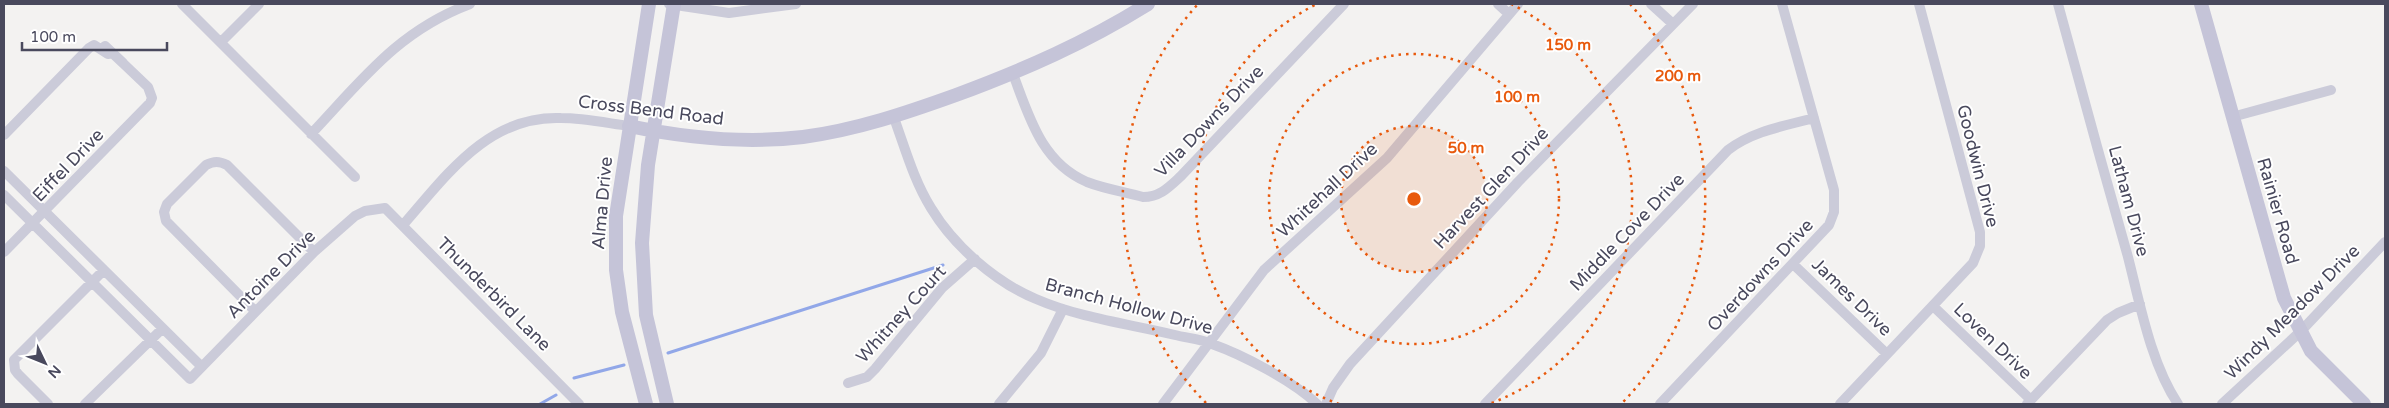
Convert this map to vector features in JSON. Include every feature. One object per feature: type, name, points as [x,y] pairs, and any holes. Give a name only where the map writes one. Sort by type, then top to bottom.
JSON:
[{"type":"street","points":[[182,4],[355,177]]},
{"type":"street","points":[[221,42],[259,4]]},
{"type":"street","points":[[311,134],[387,53],[416,30],[438,17],[470,4]]},
{"type":"street","name":"Alma Drive","points":[[646,404],[626,332],[616,270],[616,216],[649,4]]},
{"type":"street","points":[[667,404],[646,315],[642,276],[644,204],[672,4],[729,13],[796,4]]},
{"type":"street","name":"Cross Bend Road","points":[[403,225],[466,155],[498,132],[539,118],[629,126],[654,132],[706,139],[802,137],[894,118],[1012,74],[1055,56],[1100,33],[1148,4]]},
{"type":"street","name":"Villa Downs Drive","points":[[1012,74],[1036,135],[1047,152],[1062,167],[1090,183],[1143,197],[1151,197],[1160,194],[1181,176],[1344,4]]},
{"type":"street","points":[[1498,4],[1509,14]]},
{"type":"street","name":"Whitehall Drive","points":[[1163,404],[1211,343],[1264,270],[1387,158],[1518,4]]},
{"type":"street","points":[[1651,4],[1673,24]]},
{"type":"street","name":"Harvest Glen Drive","points":[[1326,404],[1333,388],[1350,364],[1518,182],[1693,4]]},
{"type":"street","name":"Overdowns Drive","points":[[1660,404],[1829,225],[1834,212],[1834,190],[1782,4]]},
{"type":"street","name":"Goodwin Drive","points":[[1840,404],[1973,263],[1980,246],[1980,232],[1919,4]]},
{"type":"street","name":"Latham Drive","points":[[2058,4],[2140,304],[2158,363],[2169,390],[2178,404]]},
{"type":"street","name":"Rainier Road","points":[[2201,4],[2284,298],[2311,351],[2364,404]]},
{"type":"street","name":"Eiffel Drive","points":[[4,135],[94,45],[123,62],[148,87],[152,98],[147,107],[4,252]]},
{"type":"street","points":[[2232,117],[2331,90]]},
{"type":"street","name":"Branch Hollow Drive","points":[[894,118],[917,181],[930,207],[949,233],[975,259],[1004,281],[1034,299],[1063,309],[1211,343],[1253,362],[1293,386],[1317,404]]},
{"type":"street","name":"Middle Cove Drive","points":[[1485,404],[1728,150],[1754,135],[1814,118]]},
{"type":"street","points":[[255,311],[166,221],[164,212],[167,204],[206,165],[221,162],[227,165],[314,252]]},
{"type":"street","points":[[4,171],[201,366]]},
{"type":"street","points":[[4,195],[169,360],[181,347]]},
{"type":"street","name":"Thunderbird Lane","points":[[385,208],[579,404]]},
{"type":"street","name":"Antoine Drive","points":[[169,360],[190,379],[314,252],[355,216],[365,211],[385,208]]},
{"type":"street","points":[[55,246],[67,234]]},
{"type":"street","name":"Windy Meadow Drive","points":[[2222,404],[2300,331],[2385,242]]},
{"type":"street","name":"Whitney Court","points":[[848,383],[866,377],[875,369],[942,288],[975,259]]},
{"type":"street","name":"James Drive","points":[[1793,264],[1887,354]]},
{"type":"street","points":[[48,404],[18,374],[14,365],[17,355],[104,271]]},
{"type":"street","points":[[118,309],[130,297]]},
{"type":"street","points":[[2029,402],[2107,320],[2140,304]]},
{"type":"street","name":"Loven Drive","points":[[1933,306],[2029,402]]},
{"type":"street","points":[[999,404],[1041,353],[1063,309]]},
{"type":"street","points":[[85,404],[162,329]]},
{"type":"waterway","points":[[668,353],[943,265]]},
{"type":"waterway","points":[[574,378],[624,365]]},
{"type":"waterway","points":[[540,404],[556,395]]}]
